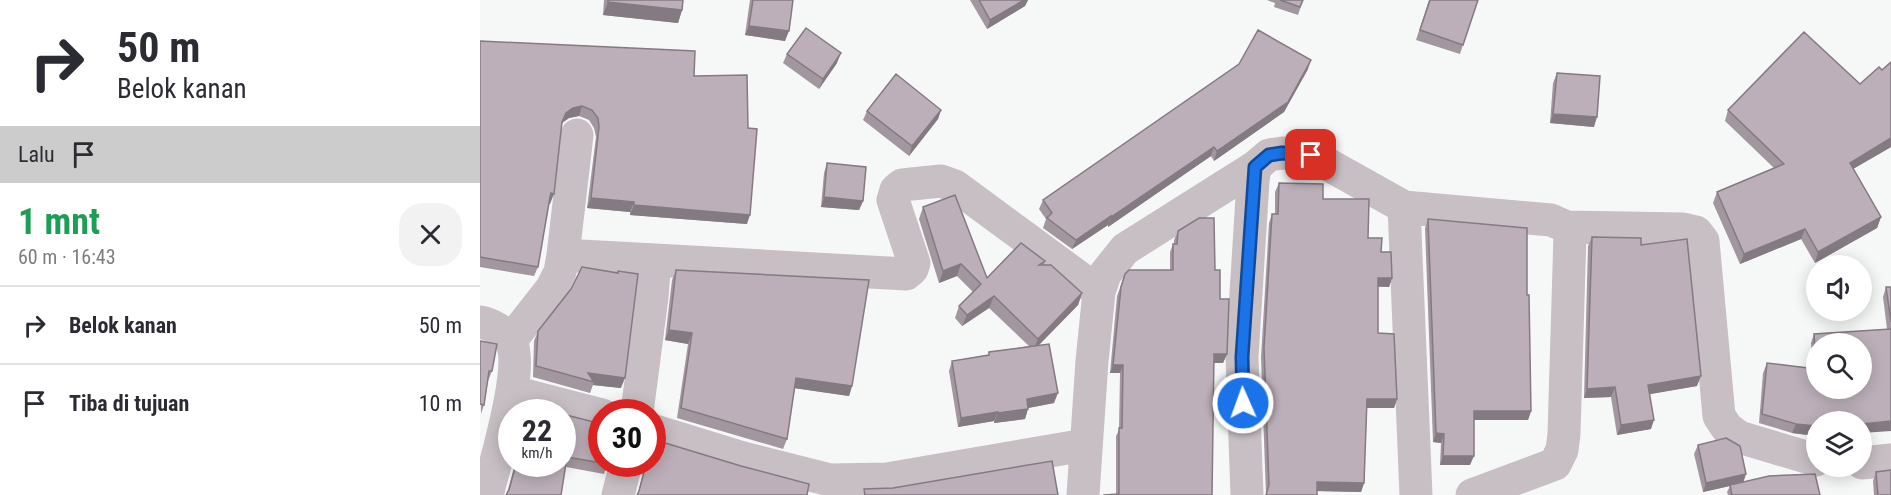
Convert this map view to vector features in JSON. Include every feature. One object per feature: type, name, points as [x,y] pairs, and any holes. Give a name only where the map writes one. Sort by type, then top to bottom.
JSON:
[{"type":"street","points":[[511,340],[552,288],[560,272],[577,135]]},
{"type":"street","points":[[1083,495],[1085,445],[1099,292],[1105,274],[1125,249],[1255,167],[1269,155],[1282,153],[1311,155],[1404,207],[1551,220],[1567,228],[1683,229],[1696,232],[1703,241],[1719,416],[1727,428],[1739,437],[1806,457]]},
{"type":"street","points":[[1247,495],[1242,357],[1255,167]]},
{"type":"street","points":[[563,255],[906,274],[912,269],[914,263],[893,200],[902,185],[941,181],[955,186],[1099,292]]},
{"type":"street","points":[[1404,207],[1416,495]]},
{"type":"street","points":[[1472,495],[1555,464],[1562,450],[1570,234],[1567,228]]},
{"type":"street","points":[[639,399],[655,260]]},
{"type":"street","points":[[480,322],[487,323],[511,340],[515,355],[513,392],[487,495]]},
{"type":"street","points":[[513,392],[588,411]]},
{"type":"street","points":[[666,434],[829,488],[1085,445]]},
{"type":"street","points":[[1872,462],[1891,460]]},
{"type":"street","points":[[618,495],[623,477]]},
{"type":"building","points":[[608,0],[683,0],[682,10],[608,2]]},
{"type":"building","points":[[753,0],[793,0],[789,31],[749,26]]},
{"type":"building","points":[[979,0],[1024,0],[990,20]]},
{"type":"building","points":[[1280,0],[1303,0],[1300,7]]},
{"type":"building","points":[[1430,0],[1478,0],[1463,45],[1420,30]]},
{"type":"building","points":[[806,28],[841,53],[823,79],[787,54]]},
{"type":"building","points":[[1258,30],[1311,60],[1288,102],[1217,151],[1214,147],[1076,240],[1047,218],[1052,213],[1043,200],[1239,64]]},
{"type":"building","points":[[1804,32],[1860,84],[1879,67],[1882,70],[1891,62],[1891,138],[1850,163],[1881,217],[1818,252],[1805,229],[1744,254],[1717,192],[1784,164],[1728,110]]},
{"type":"building","points":[[480,41],[695,51],[694,76],[747,75],[748,128],[757,129],[750,215],[634,205],[634,202],[591,198],[599,127],[598,118],[592,110],[582,106],[566,113],[562,122],[554,194],[551,193],[550,197],[538,267],[480,257]]},
{"type":"building","points":[[1557,73],[1600,76],[1597,117],[1553,114]]},
{"type":"building","points":[[896,74],[941,110],[912,146],[867,111]]},
{"type":"building","points":[[827,163],[866,167],[863,201],[824,197]]},
{"type":"building","points":[[1279,183],[1323,184],[1323,199],[1369,199],[1368,238],[1382,238],[1381,252],[1391,252],[1392,278],[1378,278],[1378,333],[1394,334],[1397,399],[1367,399],[1364,483],[1317,482],[1317,495],[1266,495],[1269,485],[1264,348],[1272,214],[1278,214]]},
{"type":"building","points":[[955,195],[987,278],[1021,243],[1045,261],[1039,265],[1051,265],[1082,293],[1038,339],[994,296],[967,315],[959,306],[981,284],[961,264],[943,271],[923,207]]},
{"type":"building","points":[[1199,218],[1214,218],[1215,270],[1220,270],[1220,299],[1229,299],[1227,354],[1214,354],[1212,495],[1103,495],[1119,494],[1119,428],[1122,428],[1123,365],[1113,365],[1121,287],[1125,274],[1129,270],[1173,270],[1173,244],[1177,244],[1178,231]]},
{"type":"building","points":[[1428,219],[1527,228],[1531,411],[1474,411],[1474,456],[1443,456],[1444,434],[1436,433]]},
{"type":"building","points":[[1592,237],[1641,238],[1641,245],[1687,239],[1701,376],[1648,385],[1654,420],[1621,425],[1615,387],[1587,389]]},
{"type":"building","points":[[582,267],[638,274],[625,378],[588,373],[594,382],[536,366],[538,331],[571,289]]},
{"type":"building","points":[[676,270],[869,280],[852,386],[796,378],[787,439],[681,408],[692,333],[669,330]]},
{"type":"building","points":[[1886,287],[1891,287],[1891,322]]},
{"type":"building","points":[[1891,329],[1891,421],[1872,423],[1872,411],[1806,411],[1806,425],[1762,414],[1767,363],[1806,368],[1806,399],[1872,399],[1872,333],[1829,333]]},
{"type":"building","points":[[480,341],[497,344],[492,371],[489,371],[484,405],[480,404]]},
{"type":"building","points":[[1049,344],[1058,393],[1027,399],[1028,409],[961,418],[952,361],[989,355],[989,352]]},
{"type":"building","points":[[576,418],[588,420],[588,461],[576,459]]},
{"type":"building","points":[[1726,438],[1740,446],[1746,474],[1706,483],[1698,445]]},
{"type":"building","points":[[666,443],[809,484],[807,495],[637,495],[643,477],[666,477]]},
{"type":"building","points":[[1052,461],[1058,495],[865,495],[864,489],[893,488]]},
{"type":"building","points":[[1891,470],[1891,495],[1878,495],[1876,472]]},
{"type":"building","points":[[1806,474],[1806,477],[1816,477],[1820,495],[1732,495],[1730,485],[1769,476]]},
{"type":"building","points":[[512,477],[564,477],[561,495],[506,495]]},
{"type":"route","points":[[1243,403],[1242,357],[1255,167],[1269,155],[1282,153],[1311,155]]}]
